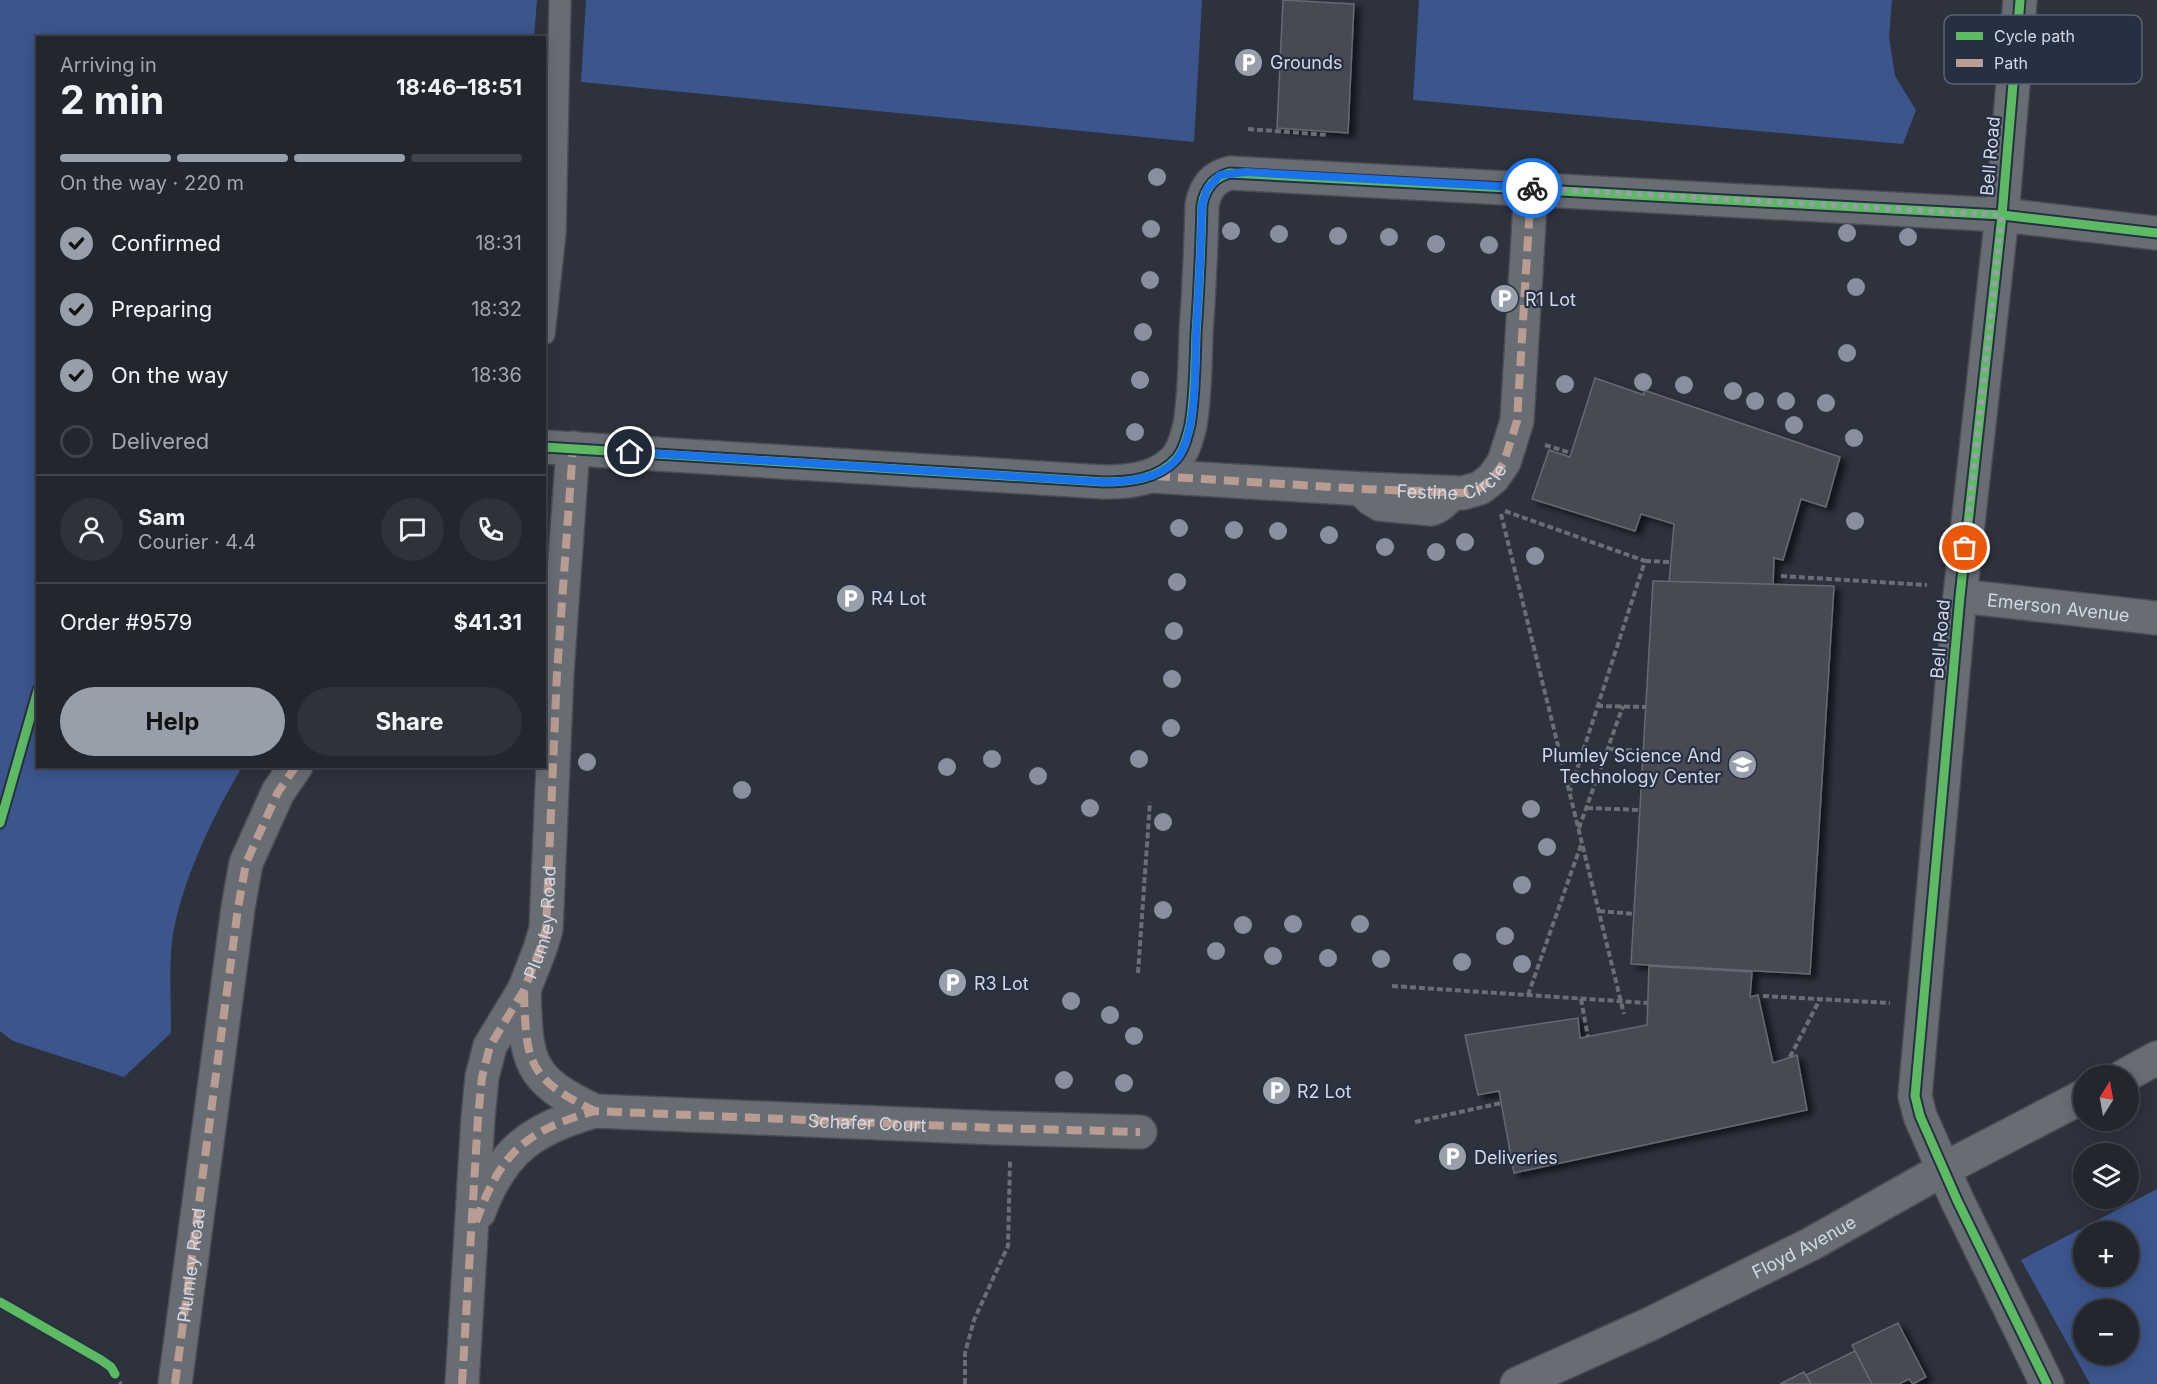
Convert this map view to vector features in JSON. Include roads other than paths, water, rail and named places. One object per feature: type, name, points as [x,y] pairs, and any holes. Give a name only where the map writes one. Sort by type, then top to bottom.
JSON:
[{"type":"street","name":"Bell Road","points":[[2019,15],[2020,0]]},
{"type":"street","name":"Bell Road","points":[[2013,84],[2002,215],[1945,591],[1915,1096],[1920,1116],[1957,1200],[2047,1384]]},
{"type":"street","name":"Plumley Road","points":[[462,1384],[482,1077],[490,1046],[524,990],[546,928],[557,672],[559,448],[1104,482],[1152,476],[1168,467],[1178,457],[1190,424],[1202,205],[1207,189],[1220,175],[1245,172],[2002,215],[2157,232]]},
{"type":"street","name":"Festine Circle","points":[[1152,476],[1463,493],[1480,489],[1493,478],[1504,462],[1517,420],[1531,188]]},
{"type":"street","name":"Emerson Avenue","points":[[1945,591],[2157,618]]},
{"type":"street","name":"Plumley Road","points":[[175,1384],[238,908],[246,863],[278,792],[295,768]]},
{"type":"street","name":"Schafer Court","points":[[524,990],[527,1046],[536,1071],[565,1097],[595,1111]]},
{"type":"street","points":[[2139,1068],[2157,1058]]},
{"type":"street","name":"Floyd Avenue","points":[[1517,1384],[1650,1324],[1811,1244],[1944,1169],[2073,1102]]},
{"type":"street","name":"Schafer Court","points":[[472,1234],[488,1189],[504,1162],[527,1140],[549,1127],[595,1111],[1140,1132]]},
{"type":"lane","points":[[546,316],[555,233],[560,0]]},
{"type":"place","name":"Grounds","points":[[1249,62]]},
{"type":"place","name":"R1 Lot","points":[[1504,299]]},
{"type":"place","name":"R4 Lot","points":[[850,598]]},
{"type":"place","name":"Plumley Science And Technology Center","points":[[1742,765]]},
{"type":"place","name":"R3 Lot","points":[[953,983]]},
{"type":"place","name":"R2 Lot","points":[[1276,1091]]},
{"type":"place","name":"Deliveries","points":[[1453,1157]]}]
